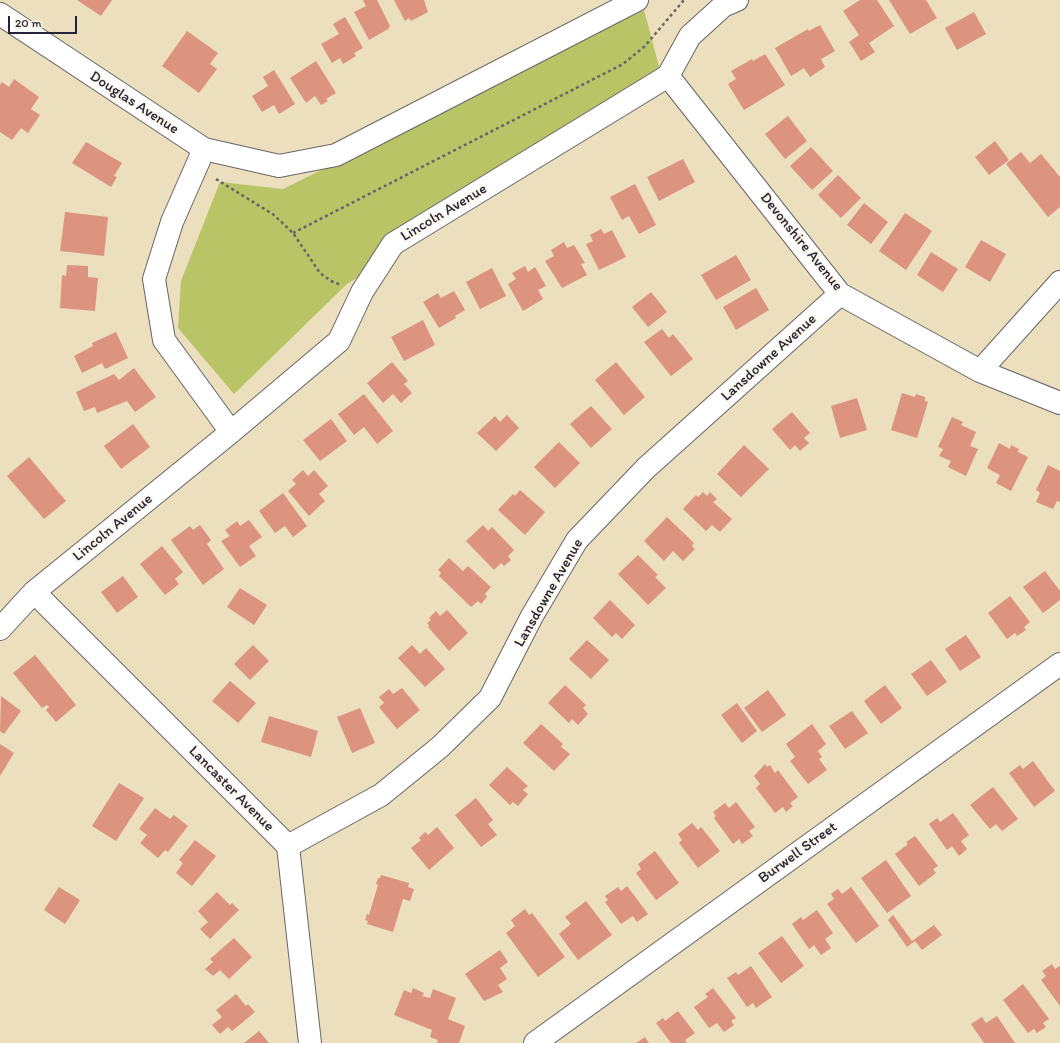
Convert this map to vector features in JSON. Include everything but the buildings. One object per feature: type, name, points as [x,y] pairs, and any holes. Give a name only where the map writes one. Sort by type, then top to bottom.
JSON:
[{"type":"street","name":"Douglas Avenue","points":[[0,14],[201,155],[279,166],[336,155],[637,0]]},
{"type":"street","points":[[668,76],[690,36],[727,2]]},
{"type":"street","name":"Lincoln Avenue","points":[[0,629],[34,592],[231,432],[339,341],[362,292],[394,244],[668,76]]},
{"type":"street","name":"Devonshire Avenue","points":[[668,76],[840,294],[980,370],[1060,403]]},
{"type":"street","points":[[201,155],[172,222],[154,279],[164,340],[231,432]]},
{"type":"street","points":[[980,370],[1060,282]]},
{"type":"street","name":"Lansdowne Avenue","points":[[288,846],[381,795],[440,747],[490,698],[532,616],[577,540],[646,468],[840,294]]},
{"type":"street","name":"Lancaster Avenue","points":[[34,592],[288,846]]},
{"type":"street","name":"Burwell Street","points":[[535,1043],[1060,664]]},
{"type":"street","points":[[288,846],[310,1043]]},
{"type":"path","points":[[294,232],[623,64],[646,46],[684,0]]},
{"type":"path","points":[[201,155],[220,182],[274,215],[294,232],[320,273],[331,281],[362,292]]},
{"type":"green space","points":[[644,10],[664,85],[347,284],[234,394],[178,328],[181,281],[220,182],[283,189]]}]
